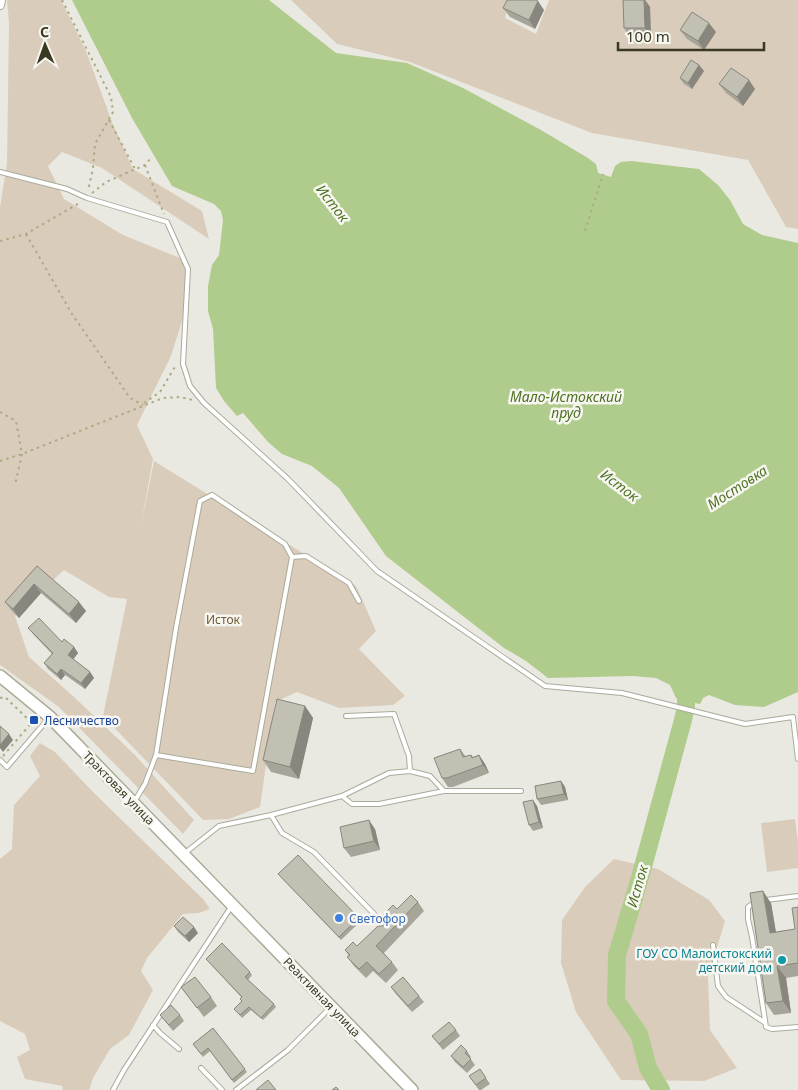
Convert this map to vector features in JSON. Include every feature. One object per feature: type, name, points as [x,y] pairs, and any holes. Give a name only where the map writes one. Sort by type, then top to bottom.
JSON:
[{"type":"main road","name":"Трактовая улица","points":[[0,676],[50,717],[232,905]]},
{"type":"main road","name":"Реактивная улица","points":[[232,905],[412,1090]]},
{"type":"street","points":[[0,0],[0,5]]},
{"type":"lane","points":[[0,172],[67,190],[86,198],[167,222],[188,269],[183,364],[190,386],[204,403],[288,479],[377,571],[545,686],[622,693],[745,724],[793,717],[798,759]]},
{"type":"lane","points":[[134,802],[145,784],[156,755],[176,628],[200,501],[212,495],[286,544],[292,557],[253,771],[156,755]]},
{"type":"lane","points":[[292,557],[306,556],[349,583],[359,601]]},
{"type":"lane","points":[[346,716],[394,714],[409,756],[410,771]]},
{"type":"lane","points":[[0,760],[7,767],[50,717]]},
{"type":"lane","points":[[183,854],[219,826],[271,815],[342,796],[389,772],[410,771],[430,776],[444,791]]},
{"type":"lane","points":[[342,796],[352,804],[378,804],[444,791],[521,791]]},
{"type":"lane","points":[[271,815],[282,833],[314,852],[376,916],[387,932]]},
{"type":"lane","points":[[798,896],[756,901],[748,907],[748,919],[766,1027],[772,1029],[798,1026]]},
{"type":"lane","points":[[113,1090],[124,1070],[232,905]]},
{"type":"lane","points":[[713,945],[718,986],[726,997],[764,1022]]},
{"type":"lane","points":[[236,1090],[288,1050],[331,1007]]},
{"type":"lane","points":[[153,1025],[179,1049]]},
{"type":"lane","points":[[201,1068],[222,1090]]},
{"type":"path","points":[[62,0],[112,98],[113,112],[95,144],[93,168],[86,198]]},
{"type":"path","points":[[109,120],[135,169]]},
{"type":"path","points":[[0,241],[26,234],[86,198],[106,182],[145,165],[151,158]]},
{"type":"path","points":[[145,165],[167,222]]},
{"type":"path","points":[[585,231],[603,174]]},
{"type":"path","points":[[26,234],[72,314],[130,398],[142,405]]},
{"type":"path","points":[[142,405],[160,392],[176,365],[183,364]]},
{"type":"path","points":[[0,461],[163,398],[180,397],[204,403]]},
{"type":"path","points":[[0,412],[16,421],[22,454],[14,485]]},
{"type":"path","points":[[0,698],[5,697],[32,723]]},
{"type":"path","points":[[0,760],[34,720]]},
{"type":"green space","points":[[7,0],[61,0],[86,51],[112,122],[133,169],[202,211],[209,239],[102,168],[62,152],[48,166],[64,199],[123,235],[185,260],[187,305],[171,356],[137,425],[153,459],[140,531],[154,461],[356,586],[376,631],[359,649],[405,696],[393,705],[339,708],[297,692],[275,702],[260,807],[229,819],[203,820],[103,716],[127,599],[109,597],[64,570],[15,616],[29,657],[134,754],[194,820],[183,834],[59,707],[0,665],[0,207],[7,163],[9,23]]},
{"type":"green space","points":[[291,0],[511,0],[505,18],[536,34],[549,0],[798,0],[798,229],[786,227],[748,160],[592,133],[410,62],[337,44]]},
{"type":"green space","points":[[40,743],[55,752],[93,792],[204,900],[210,909],[199,913],[183,914],[147,958],[141,971],[153,990],[129,1035],[110,1049],[93,1078],[89,1090],[63,1090],[62,1086],[25,1079],[17,1057],[30,1050],[25,1034],[0,1021],[0,859],[12,849],[14,805],[40,776],[30,756]]},
{"type":"green space","points":[[795,819],[798,842],[798,868],[767,872],[761,823]]},
{"type":"green space","points":[[614,859],[658,869],[709,900],[725,921],[708,977],[710,1030],[737,1068],[704,1081],[621,1080],[576,1012],[561,963],[562,920],[585,887]]},
{"type":"water","name":"Мало-Истокский пруд","points":[[72,0],[269,0],[336,53],[407,63],[463,88],[588,158],[596,164],[598,173],[611,177],[615,166],[621,162],[631,161],[699,169],[718,185],[730,200],[743,224],[762,235],[798,243],[798,692],[764,707],[735,705],[709,695],[703,698],[700,704],[690,702],[689,707],[683,706],[684,700],[676,698],[670,685],[656,678],[633,676],[548,678],[526,661],[504,648],[386,556],[339,488],[312,466],[282,454],[268,442],[243,413],[237,416],[216,388],[213,329],[208,311],[208,286],[212,265],[219,255],[223,220],[221,211],[214,204],[172,186],[132,118]]},
{"type":"building","points":[[507,0],[538,1],[529,20],[503,8]]},
{"type":"building","points":[[623,0],[644,0],[645,28],[624,28]]},
{"type":"building","points":[[692,12],[709,23],[698,41],[680,30]]},
{"type":"building","points":[[691,60],[699,65],[688,83],[680,78]]},
{"type":"building","points":[[731,68],[749,80],[737,97],[719,84]]},
{"type":"building","points":[[37,566],[79,602],[69,614],[34,584],[13,609],[5,602]]},
{"type":"building","points":[[39,618],[62,642],[64,639],[74,647],[68,655],[90,672],[81,683],[61,669],[57,674],[44,663],[53,653],[28,628]]},
{"type":"building","points":[[277,699],[305,706],[290,767],[263,760]]},
{"type":"building","points":[[0,726],[9,734],[0,745]]},
{"type":"building","points":[[460,749],[463,757],[471,755],[472,758],[479,755],[483,765],[447,778],[442,778],[434,758]]},
{"type":"building","points":[[561,781],[564,794],[537,799],[535,786]]},
{"type":"building","points":[[533,800],[539,822],[529,825],[523,802]]},
{"type":"building","points":[[369,820],[374,841],[344,848],[340,827]]},
{"type":"building","points":[[298,855],[359,918],[339,937],[278,874]]},
{"type":"building","points":[[763,891],[770,933],[795,929],[792,908],[798,907],[798,963],[777,966],[783,1001],[766,1003],[750,893]]},
{"type":"building","points":[[411,895],[418,902],[376,946],[392,962],[379,974],[367,962],[359,969],[347,957],[350,955],[345,950],[353,942],[357,946],[378,926],[383,926],[384,920],[381,917],[393,905],[397,909]]},
{"type":"building","points":[[183,917],[194,927],[185,936],[174,926]]},
{"type":"building","points":[[222,943],[250,972],[245,977],[274,1004],[261,1018],[249,1007],[240,1015],[234,1009],[242,1001],[240,999],[242,997],[206,959]]},
{"type":"building","points":[[195,977],[211,997],[197,1008],[181,987]]},
{"type":"building","points":[[403,977],[419,996],[408,1006],[391,987]]},
{"type":"building","points":[[171,1005],[180,1015],[169,1025],[160,1015]]},
{"type":"building","points":[[449,1022],[456,1030],[439,1044],[432,1036]]},
{"type":"building","points":[[213,1028],[245,1069],[232,1080],[208,1048],[201,1054],[193,1044]]},
{"type":"building","points":[[461,1045],[471,1059],[463,1067],[451,1056]]},
{"type":"building","points":[[480,1069],[486,1078],[476,1085],[469,1076]]},
{"type":"building","points":[[268,1080],[276,1090],[256,1090]]},
{"type":"waterway","name":"Исток","points":[[661,1090],[648,1068],[639,1034],[616,1001],[617,955],[683,720],[686,707],[686,687]]},
{"type":"place","name":"Лесничество","points":[[34,720]]},
{"type":"place","name":"Светофор","points":[[339,918]]},
{"type":"place","name":"ГОУ СО Малоистокский детский дом","points":[[782,960]]},
{"type":"water label","name":"Мостовка","points":[[737,487]]}]
